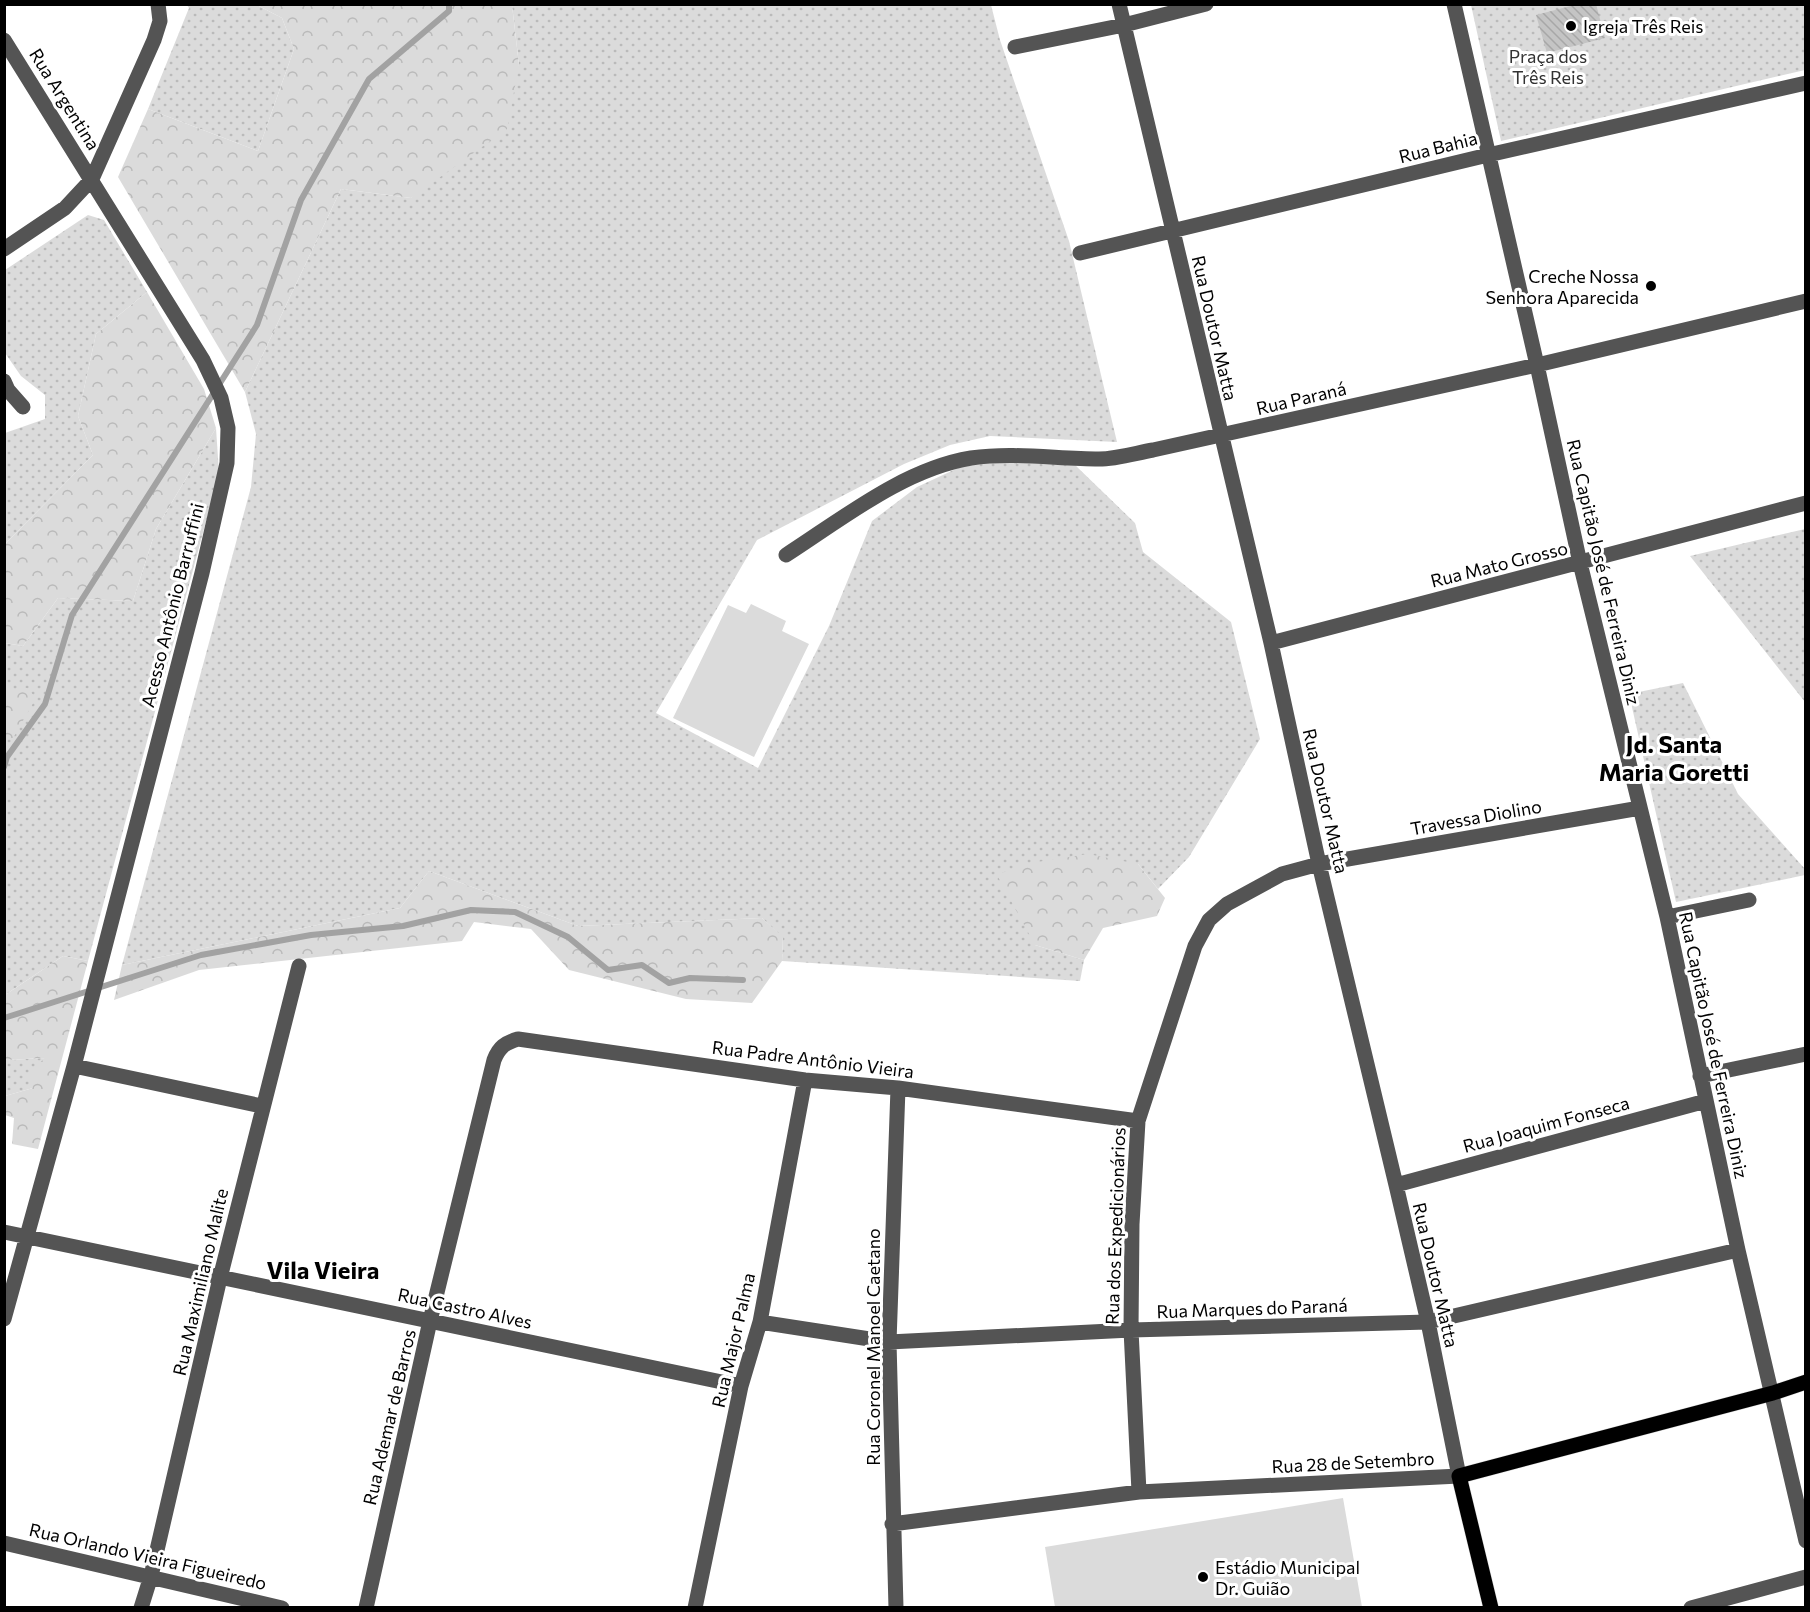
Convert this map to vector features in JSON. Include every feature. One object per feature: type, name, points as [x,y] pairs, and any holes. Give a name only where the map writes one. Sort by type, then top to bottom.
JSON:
[{"type":"main road","name":"Rua 28 de Setembro","points":[[1459,1476],[1773,1393],[1806,1382]]},
{"type":"main road","name":"Rua Doutor Matta","points":[[1459,1476],[1491,1608]]},
{"type":"street","points":[[4,249],[65,208],[92,179],[154,40],[160,21],[158,4]]},
{"type":"street","name":"Rua Doutor Matta","points":[[1119,4],[1271,643],[1319,864],[1428,1322],[1459,1476]]},
{"type":"street","points":[[1015,47],[1124,25],[1206,4]]},
{"type":"street","name":"Rua Capitão José de Ferreira Diniz","points":[[1454,4],[1538,365],[1580,563],[1667,917],[1738,1250],[1806,1541]]},
{"type":"street","name":"Rua Argentina","points":[[4,40],[92,179]]},
{"type":"street","name":"Rua Bahia","points":[[1080,253],[1488,155],[1806,82]]},
{"type":"street","name":"Acesso Antônio Barruffini","points":[[4,1319],[74,1066],[202,573],[227,463],[228,428],[221,398],[203,360],[92,179]]},
{"type":"street","name":"Rua Paraná","points":[[786,555],[889,489],[925,471],[971,458],[1035,455],[1101,459],[1221,436],[1538,365],[1806,301]]},
{"type":"street","points":[[4,381],[22,407]]},
{"type":"street","name":"Rua Mato Grosso","points":[[1271,643],[1806,503]]},
{"type":"street","name":"Travessa Diolino","points":[[1319,864],[1640,808]]},
{"type":"street","name":"Rua dos Expedicionários","points":[[1139,1492],[1131,1330],[1132,1224],[1137,1121],[1195,946],[1209,920],[1227,904],[1282,874],[1319,864]]},
{"type":"street","points":[[1667,917],[1749,900]]},
{"type":"street","name":"Rua Maximiliano Malite","points":[[141,1608],[151,1576],[262,1106],[299,966]]},
{"type":"street","name":"Rua Padre Antônio Vieira","points":[[494,1060],[497,1050],[507,1042],[518,1039],[805,1080],[898,1088],[1137,1121]]},
{"type":"street","points":[[1700,1076],[1806,1054]]},
{"type":"street","name":"Rua Ademar de Barros","points":[[366,1608],[430,1321],[494,1060]]},
{"type":"street","points":[[74,1066],[262,1106]]},
{"type":"street","name":"Rua Major Palma","points":[[694,1608],[741,1386],[760,1322],[805,1080]]},
{"type":"street","name":"Rua Coronel Manoel Caetano","points":[[896,1608],[889,1342],[898,1088]]},
{"type":"street","name":"Rua Joaquim Fonseca","points":[[1396,1185],[1706,1101]]},
{"type":"street","name":"Rua Castro Alves","points":[[4,1233],[741,1386]]},
{"type":"street","name":"Rua Marques do Paraná","points":[[760,1322],[889,1342],[1131,1330],[1428,1322],[1738,1250]]},
{"type":"street","name":"Rua 28 de Setembro","points":[[892,1524],[1139,1492],[1459,1476]]},
{"type":"street","name":"Rua Orlando Vieira Figueiredo","points":[[4,1543],[282,1608]]},
{"type":"street","points":[[1691,1608],[1806,1577]]},
{"type":"green space","points":[[187,5],[257,5],[282,18],[294,49],[258,151],[148,109],[189,8]]},
{"type":"green space","points":[[257,5],[512,5],[519,65],[507,129],[411,198],[341,189],[245,392],[118,177],[148,109],[258,151],[294,49],[282,18]]},
{"type":"green space","points":[[512,5],[991,5],[1000,40],[1069,241],[1117,442],[990,436],[950,445],[904,464],[757,540],[656,713],[758,768],[829,626],[872,521],[917,487],[958,468],[991,460],[1075,465],[1135,523],[1143,552],[1231,622],[1260,739],[1189,857],[1158,889],[1138,864],[1035,945],[1084,960],[1080,981],[782,961],[783,938],[762,918],[578,926],[429,871],[400,908],[122,965],[251,487],[256,434],[245,392],[341,189],[411,198],[519,65]]},
{"type":"green space","name":"Praça dos Três Reis","points":[[1471,5],[1805,5],[1805,70],[1501,141]]},
{"type":"green space","points":[[88,215],[104,220],[147,292],[96,334],[78,416],[93,455],[5,544],[5,433],[45,419],[45,395],[21,376],[5,353],[5,270]]},
{"type":"green space","points":[[147,292],[204,389],[216,428],[156,529],[133,601],[58,598],[23,646],[5,643],[5,544],[93,455],[78,416],[96,334]]},
{"type":"green space","points":[[216,428],[219,473],[88,961],[63,956],[5,995],[5,643],[23,646],[58,598],[133,601],[156,529]]},
{"type":"green space","points":[[1806,529],[1805,702],[1690,556]]},
{"type":"green space","points":[[751,604],[786,621],[782,631],[809,644],[754,757],[673,718],[728,605],[746,613]]},
{"type":"green space","points":[[1683,683],[1738,794],[1805,869],[1805,875],[1676,902],[1629,694]]},
{"type":"green space","points":[[27,688],[36,698],[12,740],[5,735],[5,690]]},
{"type":"green space","points":[[1088,854],[1138,864],[1165,898],[1157,916],[1103,928],[1084,960],[1035,945],[997,875],[1024,864]]},
{"type":"green space","points":[[429,871],[578,926],[762,918],[783,937],[782,961],[752,1003],[686,999],[569,970],[531,929],[474,922],[462,941],[199,970],[114,1000],[122,965],[400,908]]},
{"type":"green space","points":[[63,956],[88,961],[38,1149],[12,1144],[14,1118],[5,1115],[5,1096],[33,1088],[28,1073],[45,1058],[5,1059],[5,995]]},
{"type":"green space","points":[[46,1058],[33,1088],[5,1096],[5,1059]]},
{"type":"green space","name":"Estádio Municipal Dr. Guião","points":[[1343,1498],[1362,1607],[1055,1607],[1045,1547]]},
{"type":"building","name":"Igreja Três Reis","points":[[1578,4],[1596,4],[1605,38],[1547,53],[1536,15]]},
{"type":"waterway","points":[[4,767],[7,757],[45,704],[72,615],[257,325],[301,200],[369,79],[449,11],[449,4]]},
{"type":"waterway","points":[[4,1018],[201,955],[311,935],[403,926],[471,910],[515,912],[568,937],[608,970],[642,965],[669,983],[690,978],[743,980]]},
{"type":"place","name":"Igreja Três Reis","points":[[1571,26]]},
{"type":"place","name":"Creche Nossa Senhora Aparecida","points":[[1651,286]]},
{"type":"place","name":"Estádio Municipal Dr. Guião","points":[[1203,1577]]},
{"type":"district","name":"Jd. Santa Maria Goretti","points":[[1674,757]]},
{"type":"district","name":"Vila Vieira","points":[[323,1269]]}]
